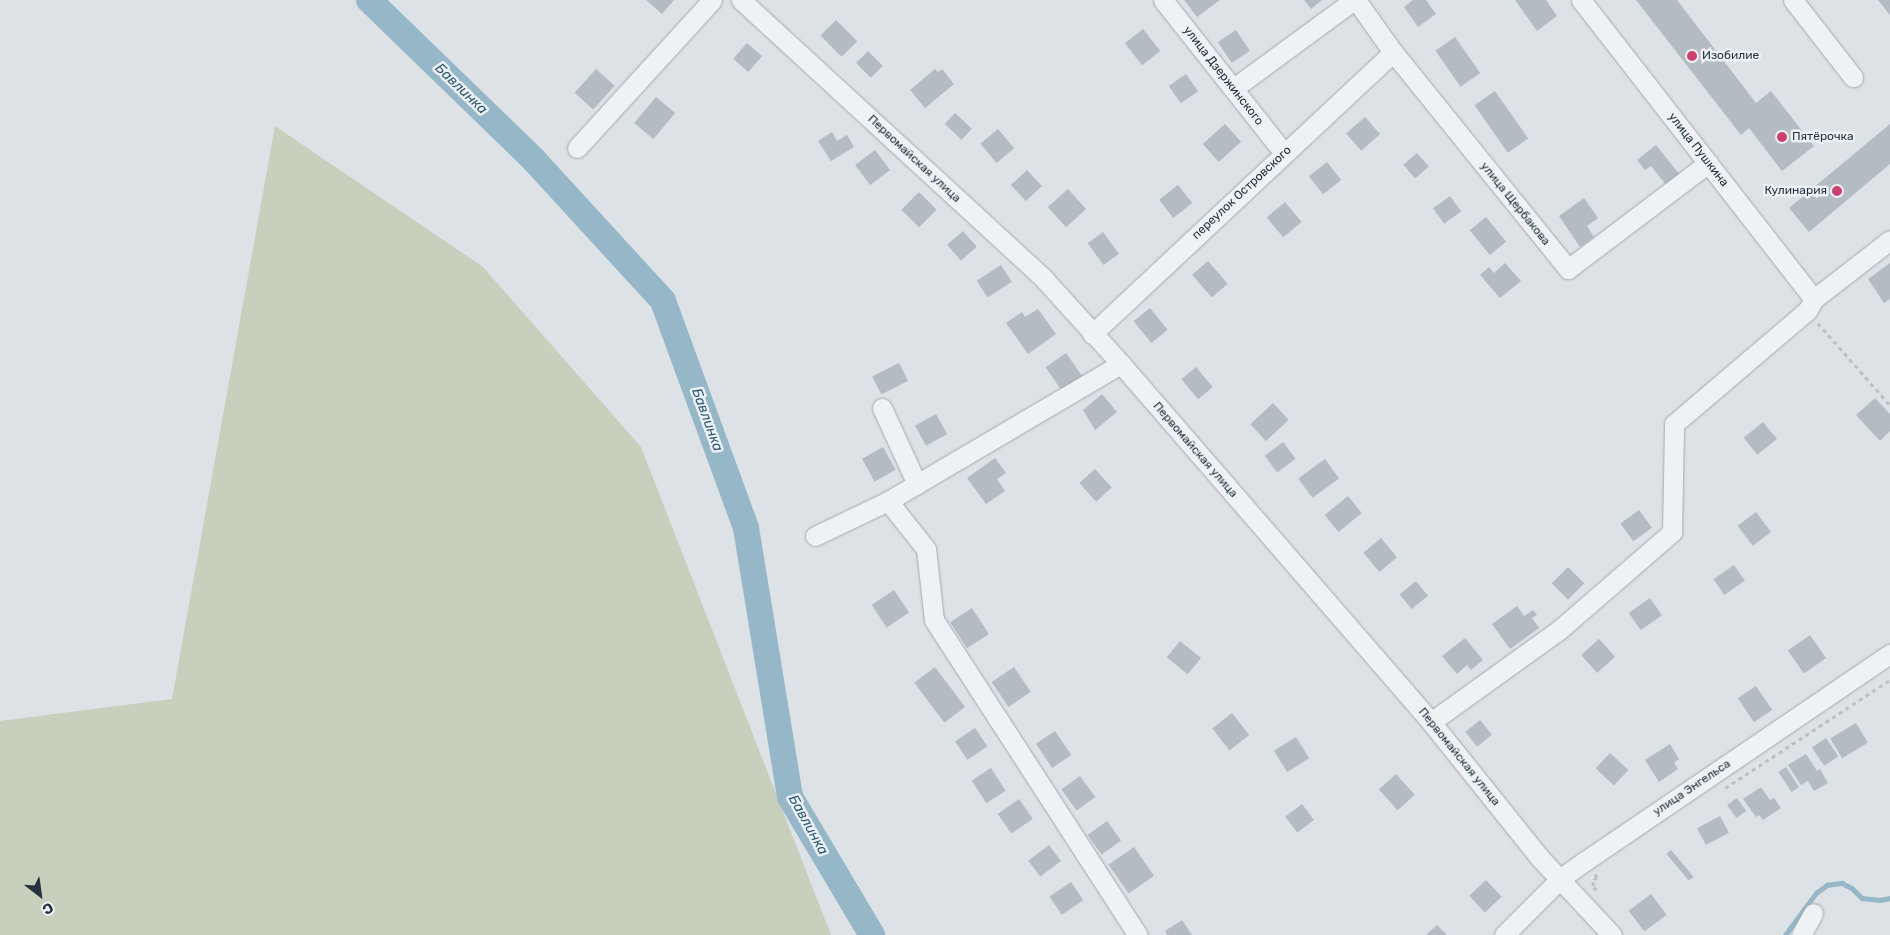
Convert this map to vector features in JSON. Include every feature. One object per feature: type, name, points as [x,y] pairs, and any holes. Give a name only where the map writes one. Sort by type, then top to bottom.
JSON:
[{"type":"street","points":[[577,148],[712,0]]},
{"type":"street","name":"Первомайская улица","points":[[741,0],[1044,280],[1121,364],[1431,722],[1539,857],[1612,935]]},
{"type":"street","name":"улица Дзержинского","points":[[1163,0],[1284,153]]},
{"type":"street","points":[[1234,88],[1355,0]]},
{"type":"street","name":"улица Щербакова","points":[[1355,0],[1393,52],[1568,269],[1708,164]]},
{"type":"street","name":"улица Пушкина","points":[[1581,0],[1708,164],[1810,305]]},
{"type":"street","points":[[1793,0],[1853,77]]},
{"type":"street","name":"переулок Островского","points":[[1092,334],[1393,52]]},
{"type":"street","points":[[1431,722],[1559,630],[1672,532],[1674,424],[1810,305],[1890,240]]},
{"type":"street","points":[[815,536],[888,501],[1121,364]]},
{"type":"street","points":[[882,408],[917,484]]},
{"type":"street","points":[[888,501],[926,549],[934,620],[1138,935]]},
{"type":"street","name":"улица Энгельса","points":[[1504,935],[1560,879],[1890,654]]},
{"type":"street","points":[[1801,935],[1813,913]]},
{"type":"path","points":[[1810,305],[1890,404]]},
{"type":"path","points":[[1722,790],[1890,680]]},
{"type":"path","points":[[1592,872],[1597,876],[1593,882],[1595,890],[1602,898]]},
{"type":"green space","points":[[275,126],[483,267],[641,447],[831,935],[0,935],[0,721],[172,699]]},
{"type":"building","points":[[646,0],[674,0],[662,14]]},
{"type":"building","points":[[1184,0],[1220,0],[1197,17]]},
{"type":"building","points":[[1304,0],[1322,0],[1311,9]]},
{"type":"building","points":[[1413,0],[1426,0],[1436,14],[1418,27],[1404,7]]},
{"type":"building","points":[[1515,0],[1546,0],[1557,16],[1537,31]]},
{"type":"building","points":[[1636,0],[1677,0],[1756,103],[1771,91],[1814,146],[1782,171],[1749,128],[1741,135]]},
{"type":"building","points":[[1878,0],[1890,0],[1890,15]]},
{"type":"building","points":[[836,20],[857,41],[842,57],[820,36]]},
{"type":"building","points":[[1143,29],[1160,51],[1142,65],[1125,43]]},
{"type":"building","points":[[1236,30],[1250,51],[1232,63],[1218,42]]},
{"type":"building","points":[[1455,37],[1480,73],[1461,87],[1435,51]]},
{"type":"building","points":[[747,43],[762,56],[748,72],[733,59]]},
{"type":"building","points":[[868,51],[883,66],[871,78],[856,63]]},
{"type":"building","points":[[596,69],[615,86],[593,110],[575,93]]},
{"type":"building","points":[[935,69],[938,72],[942,69],[954,84],[925,108],[910,90]]},
{"type":"building","points":[[1186,74],[1198,91],[1181,103],[1169,86]]},
{"type":"building","points":[[1495,91],[1528,139],[1508,153],[1475,105]]},
{"type":"building","points":[[656,97],[675,113],[653,139],[634,123]]},
{"type":"building","points":[[955,113],[972,129],[962,140],[945,124]]},
{"type":"building","points":[[1365,117],[1380,134],[1361,151],[1346,133]]},
{"type":"building","points":[[1225,124],[1241,142],[1219,162],[1203,144]]},
{"type":"building","points":[[1890,124],[1890,164],[1809,232],[1789,208]]},
{"type":"building","points":[[998,129],[1014,148],[996,163],[980,144]]},
{"type":"building","points":[[832,132],[837,141],[847,135],[854,147],[831,161],[818,141]]},
{"type":"building","points":[[1656,145],[1680,175],[1667,186],[1651,166],[1645,170],[1637,160]]},
{"type":"building","points":[[875,150],[890,170],[870,185],[855,165]]},
{"type":"building","points":[[1417,153],[1429,167],[1415,178],[1403,165]]},
{"type":"building","points":[[1327,162],[1341,180],[1323,194],[1309,176]]},
{"type":"building","points":[[1027,170],[1042,186],[1026,201],[1011,185]]},
{"type":"building","points":[[1178,185],[1192,203],[1173,218],[1159,200]]},
{"type":"building","points":[[1068,189],[1086,209],[1066,227],[1048,207]]},
{"type":"building","points":[[919,192],[937,210],[919,227],[901,210]]},
{"type":"building","points":[[1450,196],[1461,211],[1444,224],[1433,208]]},
{"type":"building","points":[[1584,198],[1598,218],[1587,226],[1594,237],[1580,247],[1559,216]]},
{"type":"building","points":[[1285,202],[1302,222],[1283,237],[1267,217]]},
{"type":"building","points":[[1486,217],[1506,242],[1490,255],[1470,230]]},
{"type":"building","points":[[963,231],[977,247],[961,261],[947,245]]},
{"type":"building","points":[[1103,232],[1119,254],[1103,265],[1088,243]]},
{"type":"building","points":[[1208,261],[1228,284],[1212,297],[1192,275]]},
{"type":"building","points":[[1505,263],[1521,281],[1500,298],[1480,275],[1489,267],[1494,273]]},
{"type":"building","points":[[1890,263],[1890,299],[1884,303],[1868,279]]},
{"type":"building","points":[[1001,265],[1012,282],[988,298],[977,281]]},
{"type":"building","points":[[1150,308],[1168,330],[1151,343],[1134,321]]},
{"type":"building","points":[[1038,309],[1056,334],[1028,354],[1006,323],[1022,312],[1025,317]]},
{"type":"building","points":[[1066,353],[1082,376],[1062,390],[1046,367]]},
{"type":"building","points":[[899,363],[908,381],[881,394],[872,377]]},
{"type":"building","points":[[1196,367],[1213,387],[1198,399],[1181,379]]},
{"type":"building","points":[[1102,394],[1117,412],[1095,430],[1083,410]]},
{"type":"building","points":[[1875,398],[1890,414],[1890,431],[1880,441],[1856,415]]},
{"type":"building","points":[[1273,403],[1289,420],[1266,441],[1250,424]]},
{"type":"building","points":[[936,414],[947,434],[926,446],[915,426]]},
{"type":"building","points":[[1763,422],[1777,439],[1757,455],[1744,438]]},
{"type":"building","points":[[1283,442],[1296,459],[1277,473],[1265,456]]},
{"type":"building","points":[[883,447],[896,470],[875,481],[862,459]]},
{"type":"building","points":[[995,458],[1006,473],[997,479],[1005,491],[986,504],[967,478]]},
{"type":"building","points":[[1325,459],[1339,478],[1312,498],[1298,478]]},
{"type":"building","points":[[1095,469],[1112,488],[1096,502],[1079,483]]},
{"type":"building","points":[[1348,496],[1362,513],[1339,532],[1325,515]]},
{"type":"building","points":[[1639,510],[1652,528],[1633,541],[1620,524]]},
{"type":"building","points":[[1756,512],[1771,532],[1753,546],[1738,526]]},
{"type":"building","points":[[1381,538],[1397,557],[1379,572],[1363,553]]},
{"type":"building","points":[[1734,565],[1745,581],[1724,595],[1714,579]]},
{"type":"building","points":[[1568,567],[1584,583],[1568,600],[1552,583]]},
{"type":"building","points":[[1416,581],[1428,596],[1412,609],[1400,594]]},
{"type":"building","points":[[894,590],[909,612],[887,627],[872,605]]},
{"type":"building","points":[[1650,598],[1662,615],[1641,630],[1629,613]]},
{"type":"building","points":[[1517,606],[1524,616],[1533,610],[1537,615],[1532,618],[1539,628],[1510,649],[1492,624]]},
{"type":"building","points":[[972,608],[989,634],[967,648],[950,622]]},
{"type":"building","points":[[1810,635],[1826,658],[1804,673],[1788,650]]},
{"type":"building","points":[[1465,638],[1483,660],[1471,670],[1467,665],[1457,674],[1442,656]]},
{"type":"building","points":[[1599,639],[1615,657],[1597,673],[1581,655]]},
{"type":"building","points":[[1180,641],[1201,658],[1188,674],[1167,657]]},
{"type":"building","points":[[935,667],[965,707],[944,723],[914,683]]},
{"type":"building","points":[[1014,667],[1031,692],[1008,707],[992,682]]},
{"type":"building","points":[[1756,686],[1772,710],[1754,722],[1738,698]]},
{"type":"building","points":[[1232,713],[1249,735],[1230,750],[1212,728]]},
{"type":"building","points":[[1480,720],[1492,735],[1477,747],[1465,732]]},
{"type":"building","points":[[1856,723],[1868,743],[1842,758],[1830,738]]},
{"type":"building","points":[[975,728],[987,746],[967,760],[955,741]]},
{"type":"building","points":[[1055,731],[1071,755],[1052,768],[1036,744]]},
{"type":"building","points":[[1296,737],[1309,758],[1287,772],[1274,751]]},
{"type":"building","points":[[1826,738],[1838,756],[1824,766],[1812,748]]},
{"type":"building","points":[[1670,744],[1679,759],[1674,763],[1678,769],[1659,782],[1645,760]]},
{"type":"building","points":[[1610,753],[1628,770],[1614,785],[1596,768]]},
{"type":"building","points":[[1806,754],[1817,771],[1820,769],[1828,783],[1814,791],[1808,781],[1801,785],[1788,765]]},
{"type":"building","points":[[1786,767],[1799,787],[1792,792],[1778,772]]},
{"type":"building","points":[[991,768],[1006,791],[986,803],[972,781]]},
{"type":"building","points":[[1396,774],[1415,795],[1398,810],[1379,789]]},
{"type":"building","points":[[1080,776],[1095,797],[1077,811],[1061,790]]},
{"type":"building","points":[[1761,787],[1770,800],[1774,798],[1781,808],[1763,820],[1759,815],[1756,817],[1743,799]]},
{"type":"building","points":[[1737,798],[1746,811],[1736,818],[1727,805]]},
{"type":"building","points":[[1019,799],[1033,819],[1011,834],[998,814]]},
{"type":"building","points":[[1302,804],[1314,820],[1297,833],[1285,817]]},
{"type":"building","points":[[1720,816],[1729,833],[1706,845],[1697,828]]},
{"type":"building","points":[[1107,821],[1121,840],[1102,855],[1088,835]]},
{"type":"building","points":[[1049,845],[1061,861],[1040,877],[1028,861]]},
{"type":"building","points":[[1134,847],[1154,876],[1129,893],[1109,865]]},
{"type":"building","points":[[1671,850],[1693,877],[1689,881],[1666,854]]},
{"type":"building","points":[[1486,880],[1502,897],[1485,913],[1469,896]]},
{"type":"building","points":[[1071,882],[1083,900],[1062,915],[1049,897]]},
{"type":"building","points":[[1651,894],[1667,915],[1644,932],[1629,911]]},
{"type":"building","points":[[1182,920],[1192,935],[1167,935],[1165,931]]},
{"type":"building","points":[[1437,925],[1447,935],[1426,935]]},
{"type":"waterway","name":"Бавлинка","points":[[369,0],[534,160],[663,301],[746,528],[790,797],[872,935]]},
{"type":"waterway","points":[[1785,935],[1816,893],[1827,885],[1842,883],[1852,888],[1862,898],[1880,900],[1890,898]]},
{"type":"place","name":"Изобилие","points":[[1692,56]]},
{"type":"place","name":"Пятёрочка","points":[[1782,137]]},
{"type":"place","name":"Кулинария","points":[[1837,191]]}]
